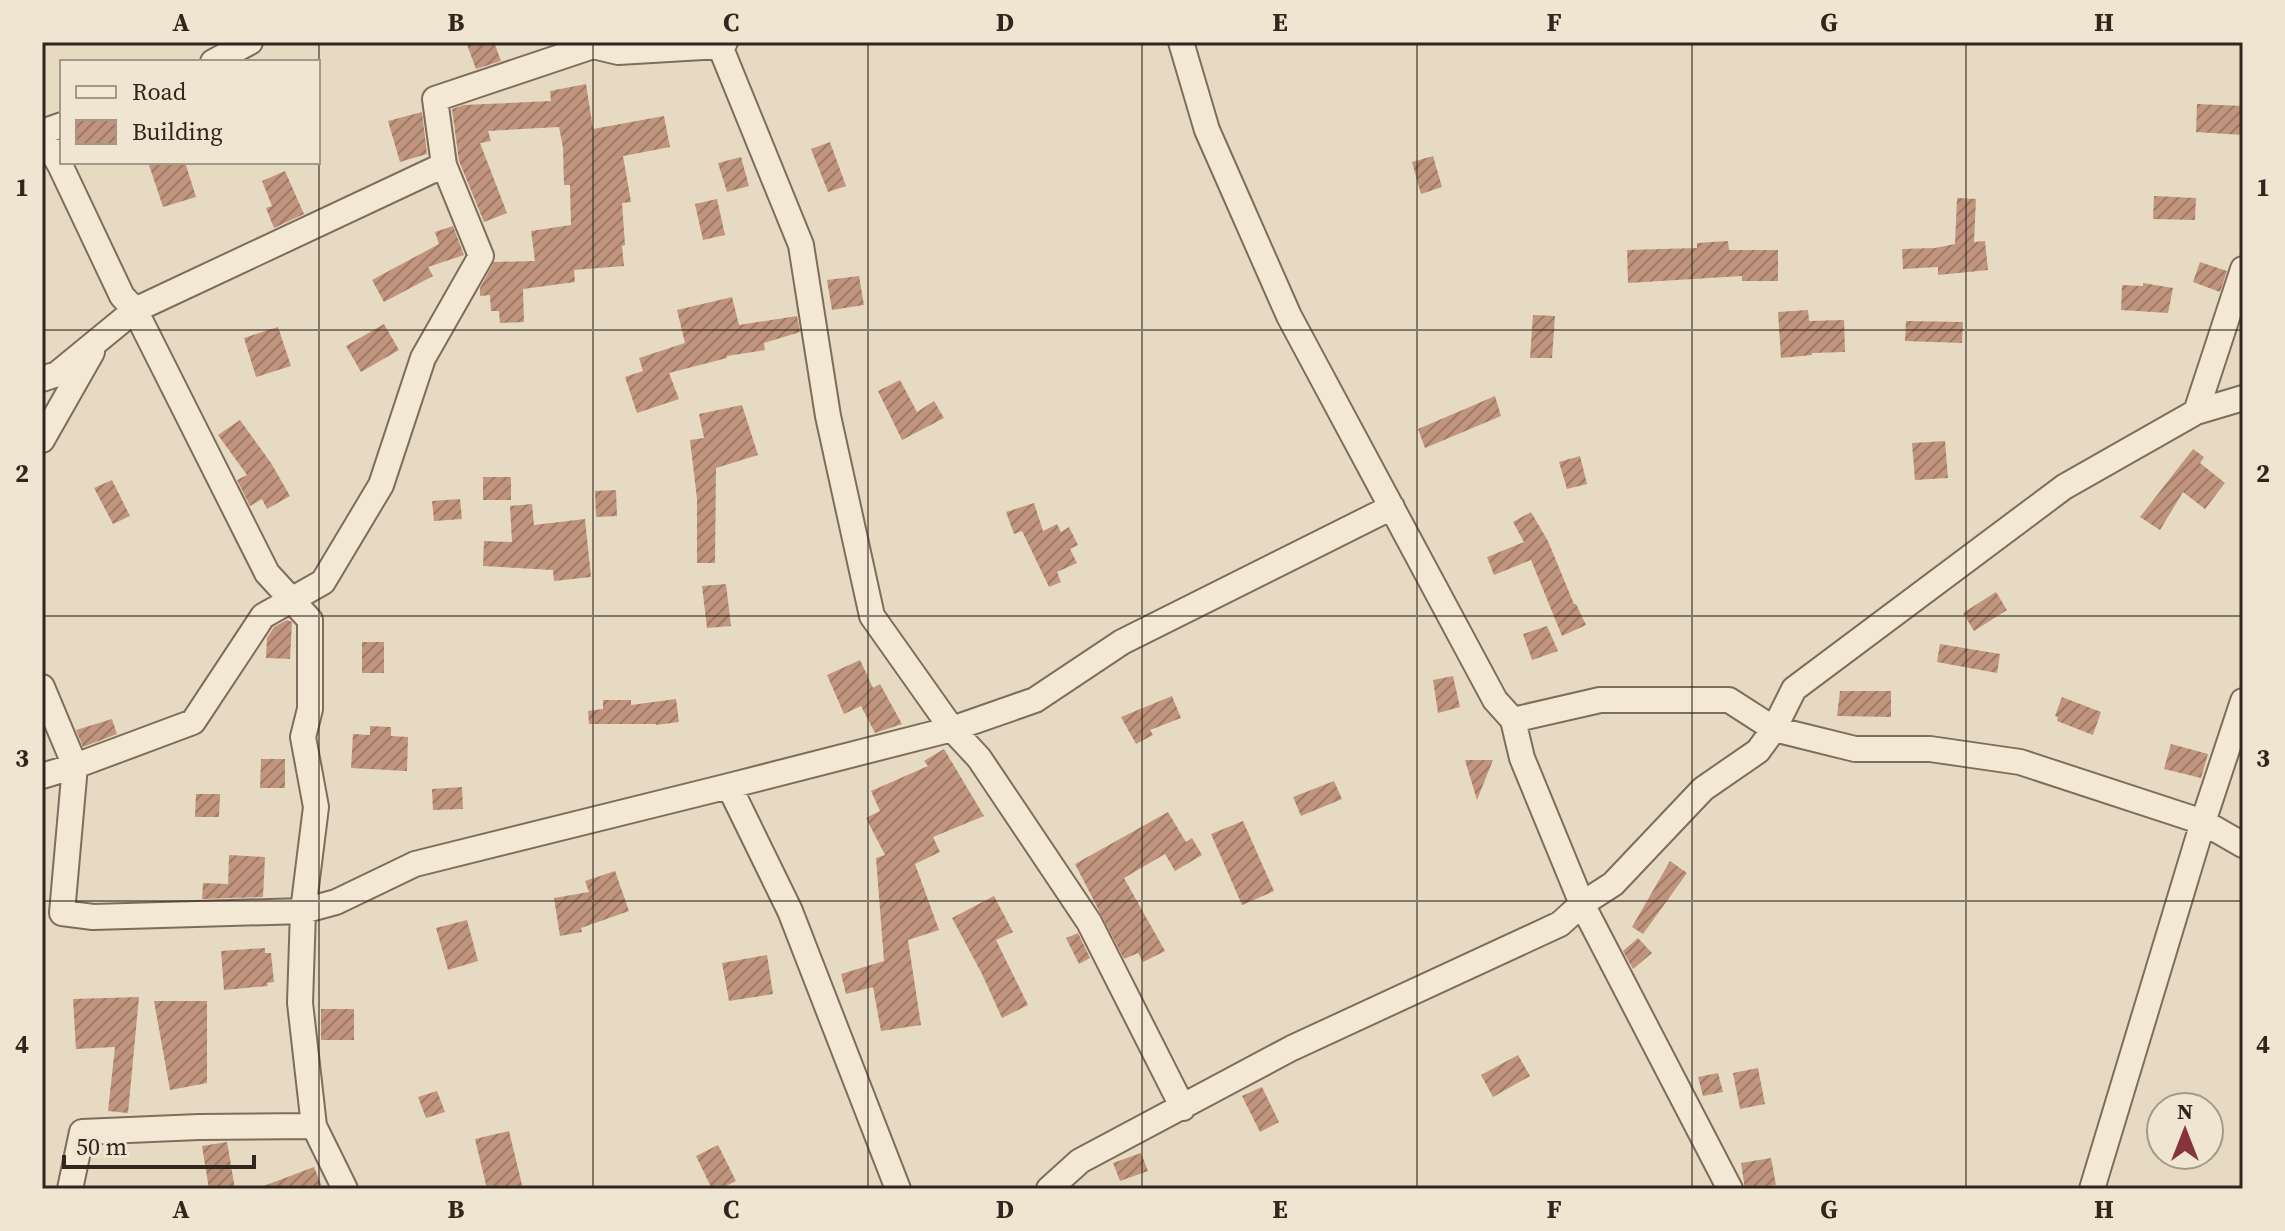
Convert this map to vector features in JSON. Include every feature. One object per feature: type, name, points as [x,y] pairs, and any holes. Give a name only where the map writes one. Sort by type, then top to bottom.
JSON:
[{"type":"street","points":[[217,60],[250,42]]},
{"type":"street","points":[[1181,42],[1207,130],[1289,316],[1495,700],[1513,720],[1522,758],[1582,904],[1730,1189]]},
{"type":"street","points":[[42,776],[193,722],[263,616],[323,582],[381,485],[423,358],[481,256],[444,165],[435,99],[593,44],[618,52],[723,44],[801,245],[828,416],[872,616],[952,729],[979,758],[1089,922],[1183,1108]]},
{"type":"street","points":[[42,134],[60,165],[122,296],[135,310],[267,573],[310,620],[310,709],[303,737],[316,807],[303,911],[300,1003],[314,1126],[345,1189]]},
{"type":"street","points":[[42,379],[57,374],[135,310],[444,165]]},
{"type":"street","points":[[2196,412],[2243,269]]},
{"type":"street","points":[[42,440],[99,339]]},
{"type":"street","points":[[1049,1189],[1080,1161],[1292,1048],[1560,924],[1582,904],[1613,884],[1703,789],[1758,751],[1774,729],[1794,689],[2064,487],[2196,412],[2243,398]]},
{"type":"street","points":[[42,687],[75,766],[62,913],[93,917],[303,911],[336,902],[415,864],[952,729],[1035,700],[1122,642],[1392,507]]},
{"type":"street","points":[[1513,720],[1600,700],[1729,700],[1774,729],[1855,749],[1930,749],[2020,762],[2203,822],[2243,845]]},
{"type":"street","points":[[2092,1189],[2203,822],[2243,701]]},
{"type":"street","points":[[729,786],[790,911],[898,1189]]},
{"type":"street","points":[[70,1189],[82,1132],[314,1126]]},
{"type":"building","points":[[466,42],[494,42],[501,61],[476,69]]},
{"type":"building","points":[[586,84],[593,129],[664,116],[670,147],[623,156],[631,202],[622,203],[624,266],[574,270],[575,282],[523,289],[524,322],[500,323],[499,311],[491,311],[490,295],[480,296],[480,288],[494,262],[535,261],[531,231],[571,225],[570,185],[564,185],[559,127],[488,131],[491,141],[480,143],[507,213],[484,222],[459,161],[452,109],[464,105],[551,101],[550,91]]},
{"type":"building","points":[[2197,104],[2243,106],[2243,135],[2196,132]]},
{"type":"building","points":[[422,112],[427,154],[400,162],[388,121]]},
{"type":"building","points":[[830,142],[846,186],[828,192],[811,149]]},
{"type":"building","points":[[1433,156],[1442,187],[1421,194],[1412,162]]},
{"type":"building","points":[[741,157],[749,186],[727,192],[718,163]]},
{"type":"building","points":[[149,164],[186,164],[196,197],[163,207]]},
{"type":"building","points":[[285,171],[304,214],[274,228],[266,208],[272,206],[262,181]]},
{"type":"building","points":[[2154,196],[2196,198],[2195,220],[2153,219]]},
{"type":"building","points":[[1957,198],[1976,199],[1974,242],[1985,241],[1988,270],[1938,275],[1938,267],[1903,269],[1902,249],[1955,244]]},
{"type":"building","points":[[717,199],[725,235],[703,240],[695,204]]},
{"type":"building","points":[[453,226],[464,255],[428,267],[433,276],[384,302],[372,280],[439,244],[435,232]]},
{"type":"building","points":[[1728,241],[1729,250],[1778,250],[1778,281],[1742,281],[1742,276],[1628,283],[1627,250],[1697,248],[1697,243]]},
{"type":"building","points":[[2200,262],[2227,271],[2220,292],[2193,282]]},
{"type":"building","points":[[859,276],[864,305],[832,310],[827,280]]},
{"type":"building","points":[[2143,283],[2173,288],[2168,313],[2121,310],[2122,285],[2143,286]]},
{"type":"building","points":[[732,297],[739,325],[797,316],[800,332],[764,343],[765,350],[727,356],[669,373],[679,399],[637,413],[625,377],[643,371],[639,358],[685,343],[677,310]]},
{"type":"building","points":[[1808,310],[1809,321],[1844,320],[1845,352],[1781,358],[1778,312]]},
{"type":"building","points":[[1533,315],[1555,316],[1552,358],[1530,358]]},
{"type":"building","points":[[1906,321],[1963,322],[1962,343],[1905,341]]},
{"type":"building","points":[[384,324],[399,350],[361,372],[346,346]]},
{"type":"building","points":[[278,327],[291,366],[256,377],[244,338]]},
{"type":"building","points":[[900,380],[917,412],[934,401],[944,418],[902,440],[878,391]]},
{"type":"building","points":[[1495,396],[1501,416],[1425,448],[1418,429]]},
{"type":"building","points":[[742,405],[758,455],[716,468],[715,563],[697,563],[697,499],[690,440],[704,438],[699,414]]},
{"type":"building","points":[[240,420],[290,496],[267,509],[262,499],[250,506],[237,480],[247,475],[218,435]]},
{"type":"building","points":[[1945,441],[1948,478],[1915,480],[1912,443]]},
{"type":"building","points":[[2193,449],[2204,457],[2200,463],[2225,483],[2205,509],[2183,492],[2160,530],[2140,517]]},
{"type":"building","points":[[1580,456],[1587,484],[1567,489],[1559,462]]},
{"type":"building","points":[[483,477],[511,477],[511,500],[483,500]]},
{"type":"building","points":[[112,480],[130,516],[113,524],[94,488]]},
{"type":"building","points":[[616,490],[617,516],[596,517],[595,491]]},
{"type":"building","points":[[460,499],[462,519],[434,521],[432,501]]},
{"type":"building","points":[[1034,503],[1043,531],[1057,524],[1061,532],[1069,527],[1078,545],[1070,549],[1077,563],[1057,572],[1061,582],[1049,587],[1022,531],[1014,534],[1006,512]]},
{"type":"building","points":[[532,504],[534,525],[585,519],[591,577],[554,581],[553,570],[483,566],[484,541],[512,542],[510,506]]},
{"type":"building","points":[[1531,512],[1548,541],[1586,625],[1562,636],[1531,560],[1494,575],[1487,557],[1524,542],[1513,522]]},
{"type":"building","points":[[726,584],[731,626],[707,628],[702,586]]},
{"type":"building","points":[[1996,592],[2007,610],[1974,631],[1963,613]]},
{"type":"building","points":[[287,620],[292,622],[290,659],[266,658],[267,638],[274,627]]},
{"type":"building","points":[[1547,626],[1558,651],[1532,660],[1523,634]]},
{"type":"building","points":[[362,642],[384,642],[384,673],[362,673]]},
{"type":"building","points":[[1940,644],[2000,654],[1997,673],[1937,662]]},
{"type":"building","points":[[860,660],[873,688],[880,684],[902,724],[875,733],[861,706],[844,714],[827,675]]},
{"type":"building","points":[[1453,676],[1460,707],[1438,713],[1433,680]]},
{"type":"building","points":[[1840,691],[1891,691],[1891,717],[1837,716]]},
{"type":"building","points":[[1172,696],[1181,718],[1150,730],[1153,735],[1136,744],[1121,717]]},
{"type":"building","points":[[2062,697],[2101,712],[2093,735],[2057,721],[2058,717],[2055,716]]},
{"type":"building","points":[[676,699],[679,722],[656,725],[589,724],[588,711],[603,709],[603,700],[631,700],[631,705]]},
{"type":"building","points":[[112,719],[117,734],[83,747],[76,730]]},
{"type":"building","points":[[370,726],[391,727],[391,736],[408,737],[407,771],[351,768],[353,734],[370,735]]},
{"type":"building","points":[[2171,744],[2208,754],[2201,778],[2164,769]]},
{"type":"building","points":[[944,749],[984,816],[933,837],[940,852],[915,864],[939,930],[908,940],[921,1025],[881,1031],[873,987],[846,994],[841,974],[884,961],[876,858],[885,855],[866,818],[880,811],[871,791],[928,766],[924,761]]},
{"type":"building","points":[[261,759],[285,759],[285,788],[260,788]]},
{"type":"building","points":[[1465,760],[1493,760],[1477,800]]},
{"type":"building","points":[[1334,781],[1342,799],[1301,816],[1293,797]]},
{"type":"building","points":[[462,787],[463,809],[433,810],[432,789]]},
{"type":"building","points":[[196,794],[220,794],[219,817],[195,817]]},
{"type":"building","points":[[1168,812],[1186,842],[1192,838],[1202,855],[1175,871],[1165,854],[1124,878],[1165,951],[1143,962],[1138,953],[1124,959],[1075,864]]},
{"type":"building","points":[[1243,821],[1274,891],[1242,905],[1211,834]]},
{"type":"building","points":[[229,855],[265,857],[263,897],[202,899],[203,883],[228,884]]},
{"type":"building","points":[[1670,861],[1687,873],[1643,934],[1632,927]]},
{"type":"building","points":[[615,871],[629,911],[581,928],[582,932],[560,936],[554,898],[589,892],[585,881]]},
{"type":"building","points":[[994,896],[1013,932],[996,940],[1028,1005],[1002,1018],[952,918]]},
{"type":"building","points":[[467,920],[478,961],[448,970],[436,928]]},
{"type":"building","points":[[1078,933],[1090,958],[1079,964],[1066,938]]},
{"type":"building","points":[[1638,938],[1652,953],[1633,969],[1623,951]]},
{"type":"building","points":[[265,948],[265,953],[271,953],[274,982],[267,983],[268,986],[224,990],[221,951]]},
{"type":"building","points":[[767,955],[773,994],[729,1001],[722,963]]},
{"type":"building","points":[[139,997],[128,1113],[108,1111],[115,1047],[76,1049],[73,999]]},
{"type":"building","points":[[154,1001],[207,1001],[207,1083],[170,1090]]},
{"type":"building","points":[[321,1009],[354,1009],[354,1040],[321,1040]]},
{"type":"building","points":[[1518,1055],[1530,1076],[1493,1097],[1481,1075]]},
{"type":"building","points":[[1758,1068],[1765,1104],[1740,1109],[1733,1073]]},
{"type":"building","points":[[1718,1073],[1723,1092],[1703,1096],[1698,1077]]},
{"type":"building","points":[[1262,1087],[1279,1122],[1260,1132],[1242,1096]]},
{"type":"building","points":[[437,1091],[445,1112],[426,1118],[418,1097]]},
{"type":"building","points":[[509,1131],[523,1189],[487,1189],[475,1139]]},
{"type":"building","points":[[227,1142],[235,1189],[209,1189],[202,1146]]},
{"type":"building","points":[[718,1145],[736,1181],[720,1189],[712,1189],[696,1156]]},
{"type":"building","points":[[1141,1153],[1148,1171],[1120,1181],[1113,1163]]},
{"type":"building","points":[[1771,1158],[1776,1185],[1745,1189],[1741,1163]]},
{"type":"building","points":[[314,1167],[323,1189],[261,1189],[261,1187]]}]
